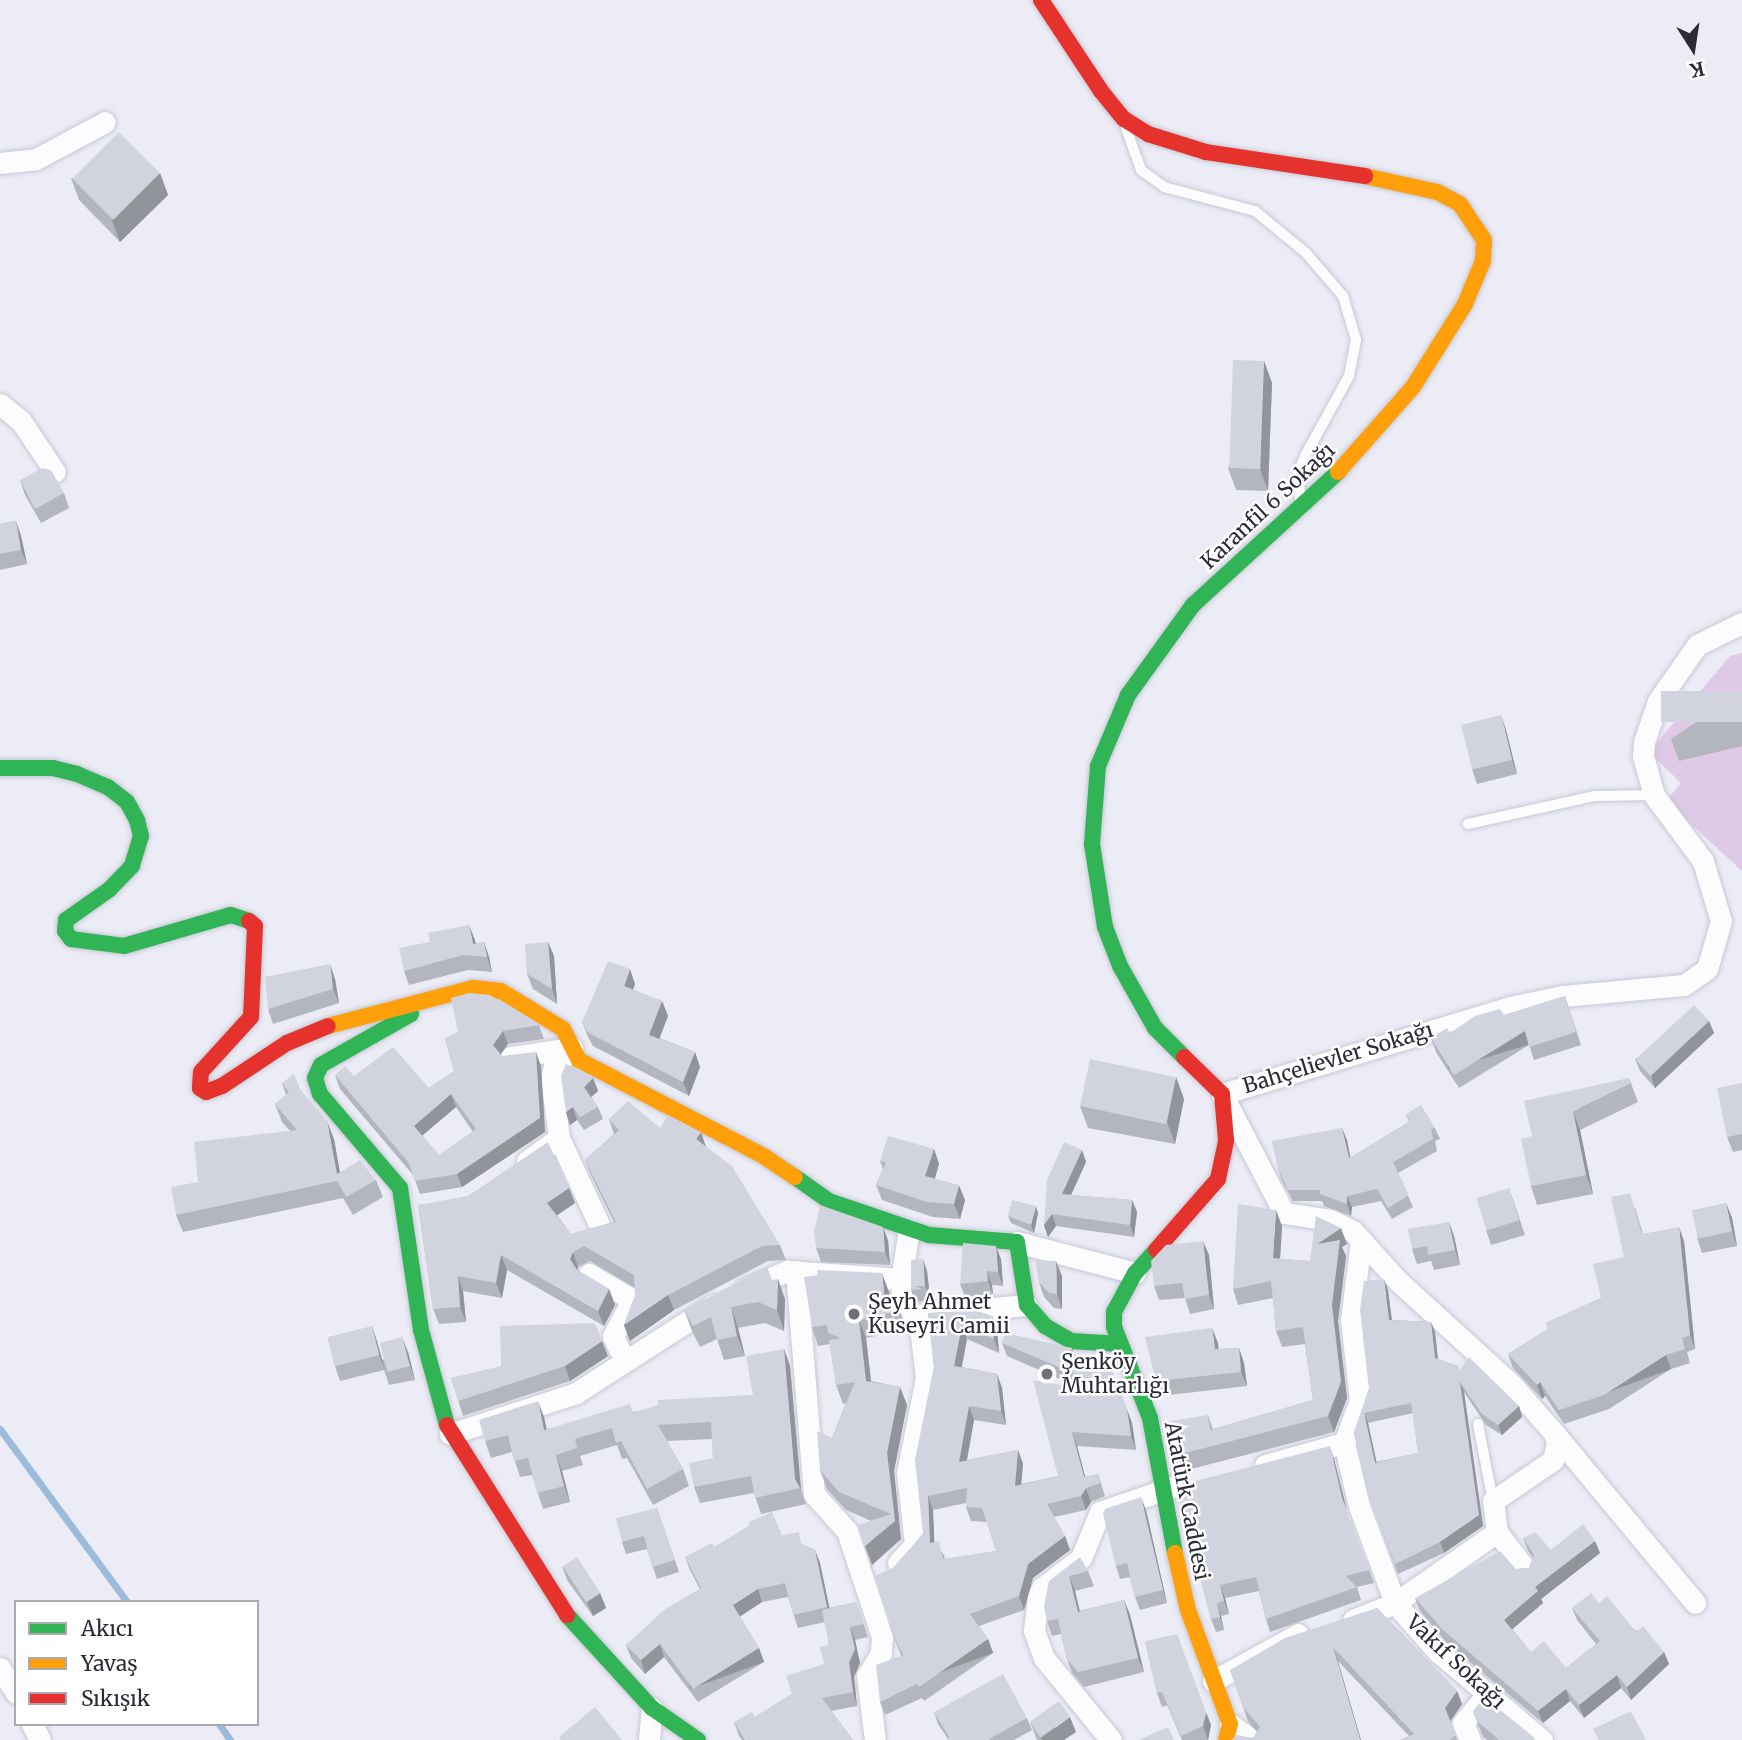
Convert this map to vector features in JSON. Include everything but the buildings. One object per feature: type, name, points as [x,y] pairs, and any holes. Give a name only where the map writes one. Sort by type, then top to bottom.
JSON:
[{"type":"street","name":"Karanfil 6 Sokağı","points":[[1041,0],[1124,119],[1175,145],[1396,181],[1437,192],[1460,204],[1484,240],[1483,261],[1465,304],[1434,358],[1381,426],[1300,507],[1193,605],[1157,651],[1108,736],[1092,800],[1097,890],[1120,966],[1155,1028],[1222,1094]]},
{"type":"street","points":[[0,163],[36,159],[105,122]]},
{"type":"street","points":[[0,404],[21,421],[55,472]]},
{"type":"street","name":"Bahçelievler Sokağı","points":[[1695,1603],[1511,1385],[1398,1281],[1361,1240],[1330,1220],[1284,1213],[1222,1094],[1510,1007],[1563,996],[1684,985],[1707,969],[1721,921],[1703,861],[1654,795],[1643,756],[1658,701],[1696,645],[1742,623]]},
{"type":"street","points":[[0,750],[25,768]]},
{"type":"street","points":[[0,768],[52,768],[108,788],[127,802],[137,820],[141,836],[132,866],[110,889],[66,920],[65,931],[71,939],[92,945],[124,946],[231,915],[241,915],[255,926],[251,1017],[201,1072],[200,1088],[206,1092],[309,1032],[474,988],[501,991],[555,1023],[587,1064],[754,1150],[829,1201],[909,1230],[1017,1242],[1135,1273],[1218,1179],[1226,1140],[1222,1094]]},
{"type":"street","points":[[437,998],[321,1065],[315,1078],[320,1094],[416,1209],[421,1330],[450,1434],[569,1618],[652,1708],[698,1740]]},
{"type":"street","points":[[511,1057],[572,1048]]},
{"type":"street","points":[[572,1048],[554,1067],[551,1077],[559,1138],[599,1224]]},
{"type":"street","points":[[507,1176],[559,1138]]},
{"type":"street","points":[[909,1230],[901,1279],[901,1313],[907,1319],[1027,1305]]},
{"type":"street","points":[[1361,1240],[1351,1320],[1360,1400],[1344,1443],[1359,1506],[1395,1603],[1497,1532]]},
{"type":"street","points":[[1017,1242],[1027,1305],[1045,1326],[1072,1340],[1120,1344]]},
{"type":"street","points":[[450,1434],[576,1393],[680,1322],[774,1273],[796,1271],[901,1279]]},
{"type":"street","points":[[796,1271],[814,1494],[847,1531],[883,1644],[867,1676],[875,1740]]},
{"type":"street","name":"Atatürk Caddesi","points":[[1135,1273],[1114,1312],[1120,1344],[1141,1387],[1150,1418],[1160,1491],[1188,1610],[1228,1732]]},
{"type":"street","points":[[589,1274],[628,1297],[629,1306],[613,1328],[624,1360]]},
{"type":"street","points":[[863,1582],[889,1572],[915,1544],[907,1482],[926,1378],[919,1318]]},
{"type":"street","points":[[1526,1570],[1497,1532],[1493,1501],[1553,1460],[1557,1452],[1554,1433]]},
{"type":"street","points":[[1244,1471],[1344,1443]]},
{"type":"street","points":[[1111,1740],[1044,1658],[1034,1630],[1035,1613],[1042,1588],[1081,1558],[1100,1511],[1198,1481]]},
{"type":"street","name":"Vakıf Sokağı","points":[[1213,1681],[1284,1639],[1395,1603],[1428,1642],[1542,1740]]},
{"type":"street","points":[[0,1668],[14,1689]]},
{"type":"street","points":[[1470,1740],[1463,1723],[1487,1694]]},
{"type":"street","points":[[649,1740],[652,1708]]},
{"type":"street","points":[[1228,1732],[1252,1740]]},
{"type":"lane","points":[[1124,119],[1141,170],[1164,187],[1255,211],[1306,253],[1343,296],[1356,340],[1352,364],[1299,471],[1300,507]]},
{"type":"lane","points":[[1468,824],[1571,799],[1654,795]]},
{"type":"lane","points":[[1478,1424],[1493,1501]]},
{"type":"shaded area","points":[[1742,653],[1742,871],[1666,801],[1681,783],[1649,752],[1730,656]]},
{"type":"waterway","points":[[0,1429],[126,1600]]},
{"type":"waterway","points":[[220,1726],[230,1740]]},
{"type":"traffic: fast","points":[[1184,1057],[1155,1028],[1120,966],[1105,927],[1092,844],[1098,766],[1128,695],[1193,605],[1338,472]]},
{"type":"traffic: fast","points":[[0,768],[53,768],[77,774],[108,787],[127,802],[137,820],[141,836],[132,866],[110,889],[66,920],[65,931],[71,939],[124,946],[231,915],[249,921]]},
{"type":"traffic: fast","points":[[411,1014],[321,1065],[315,1078],[320,1094],[400,1188],[421,1330],[447,1425]]},
{"type":"traffic: fast","points":[[795,1177],[829,1201],[929,1235],[1017,1242],[1027,1305],[1045,1326],[1071,1341],[1120,1344]]},
{"type":"traffic: fast","points":[[1156,1250],[1135,1273],[1114,1312],[1114,1327],[1150,1418],[1175,1553]]},
{"type":"traffic: fast","points":[[567,1615],[652,1708],[698,1740]]},
{"type":"traffic: slow","points":[[1338,472],[1413,387],[1465,304],[1483,261],[1484,240],[1460,204],[1437,192],[1365,176]]},
{"type":"traffic: slow","points":[[328,1026],[473,988],[501,991],[563,1029],[579,1060],[765,1157],[795,1177]]},
{"type":"traffic: slow","points":[[1175,1553],[1188,1610],[1230,1724],[1226,1740]]},
{"type":"traffic: jam","points":[[1041,0],[1101,91],[1124,119],[1148,134],[1206,152],[1365,176]]},
{"type":"traffic: jam","points":[[249,921],[255,926],[251,1017],[201,1072],[200,1088],[206,1092],[222,1086],[287,1043],[328,1026]]},
{"type":"traffic: jam","points":[[1156,1250],[1218,1179],[1226,1140],[1222,1094],[1184,1057]]},
{"type":"traffic: jam","points":[[447,1425],[567,1615]]},
{"type":"place","name":"Şeyh Ahmet Kuseyri Camii","points":[[854,1314]]},
{"type":"place","name":"Şenköy Muhtarlığı","points":[[1047,1374]]}]
